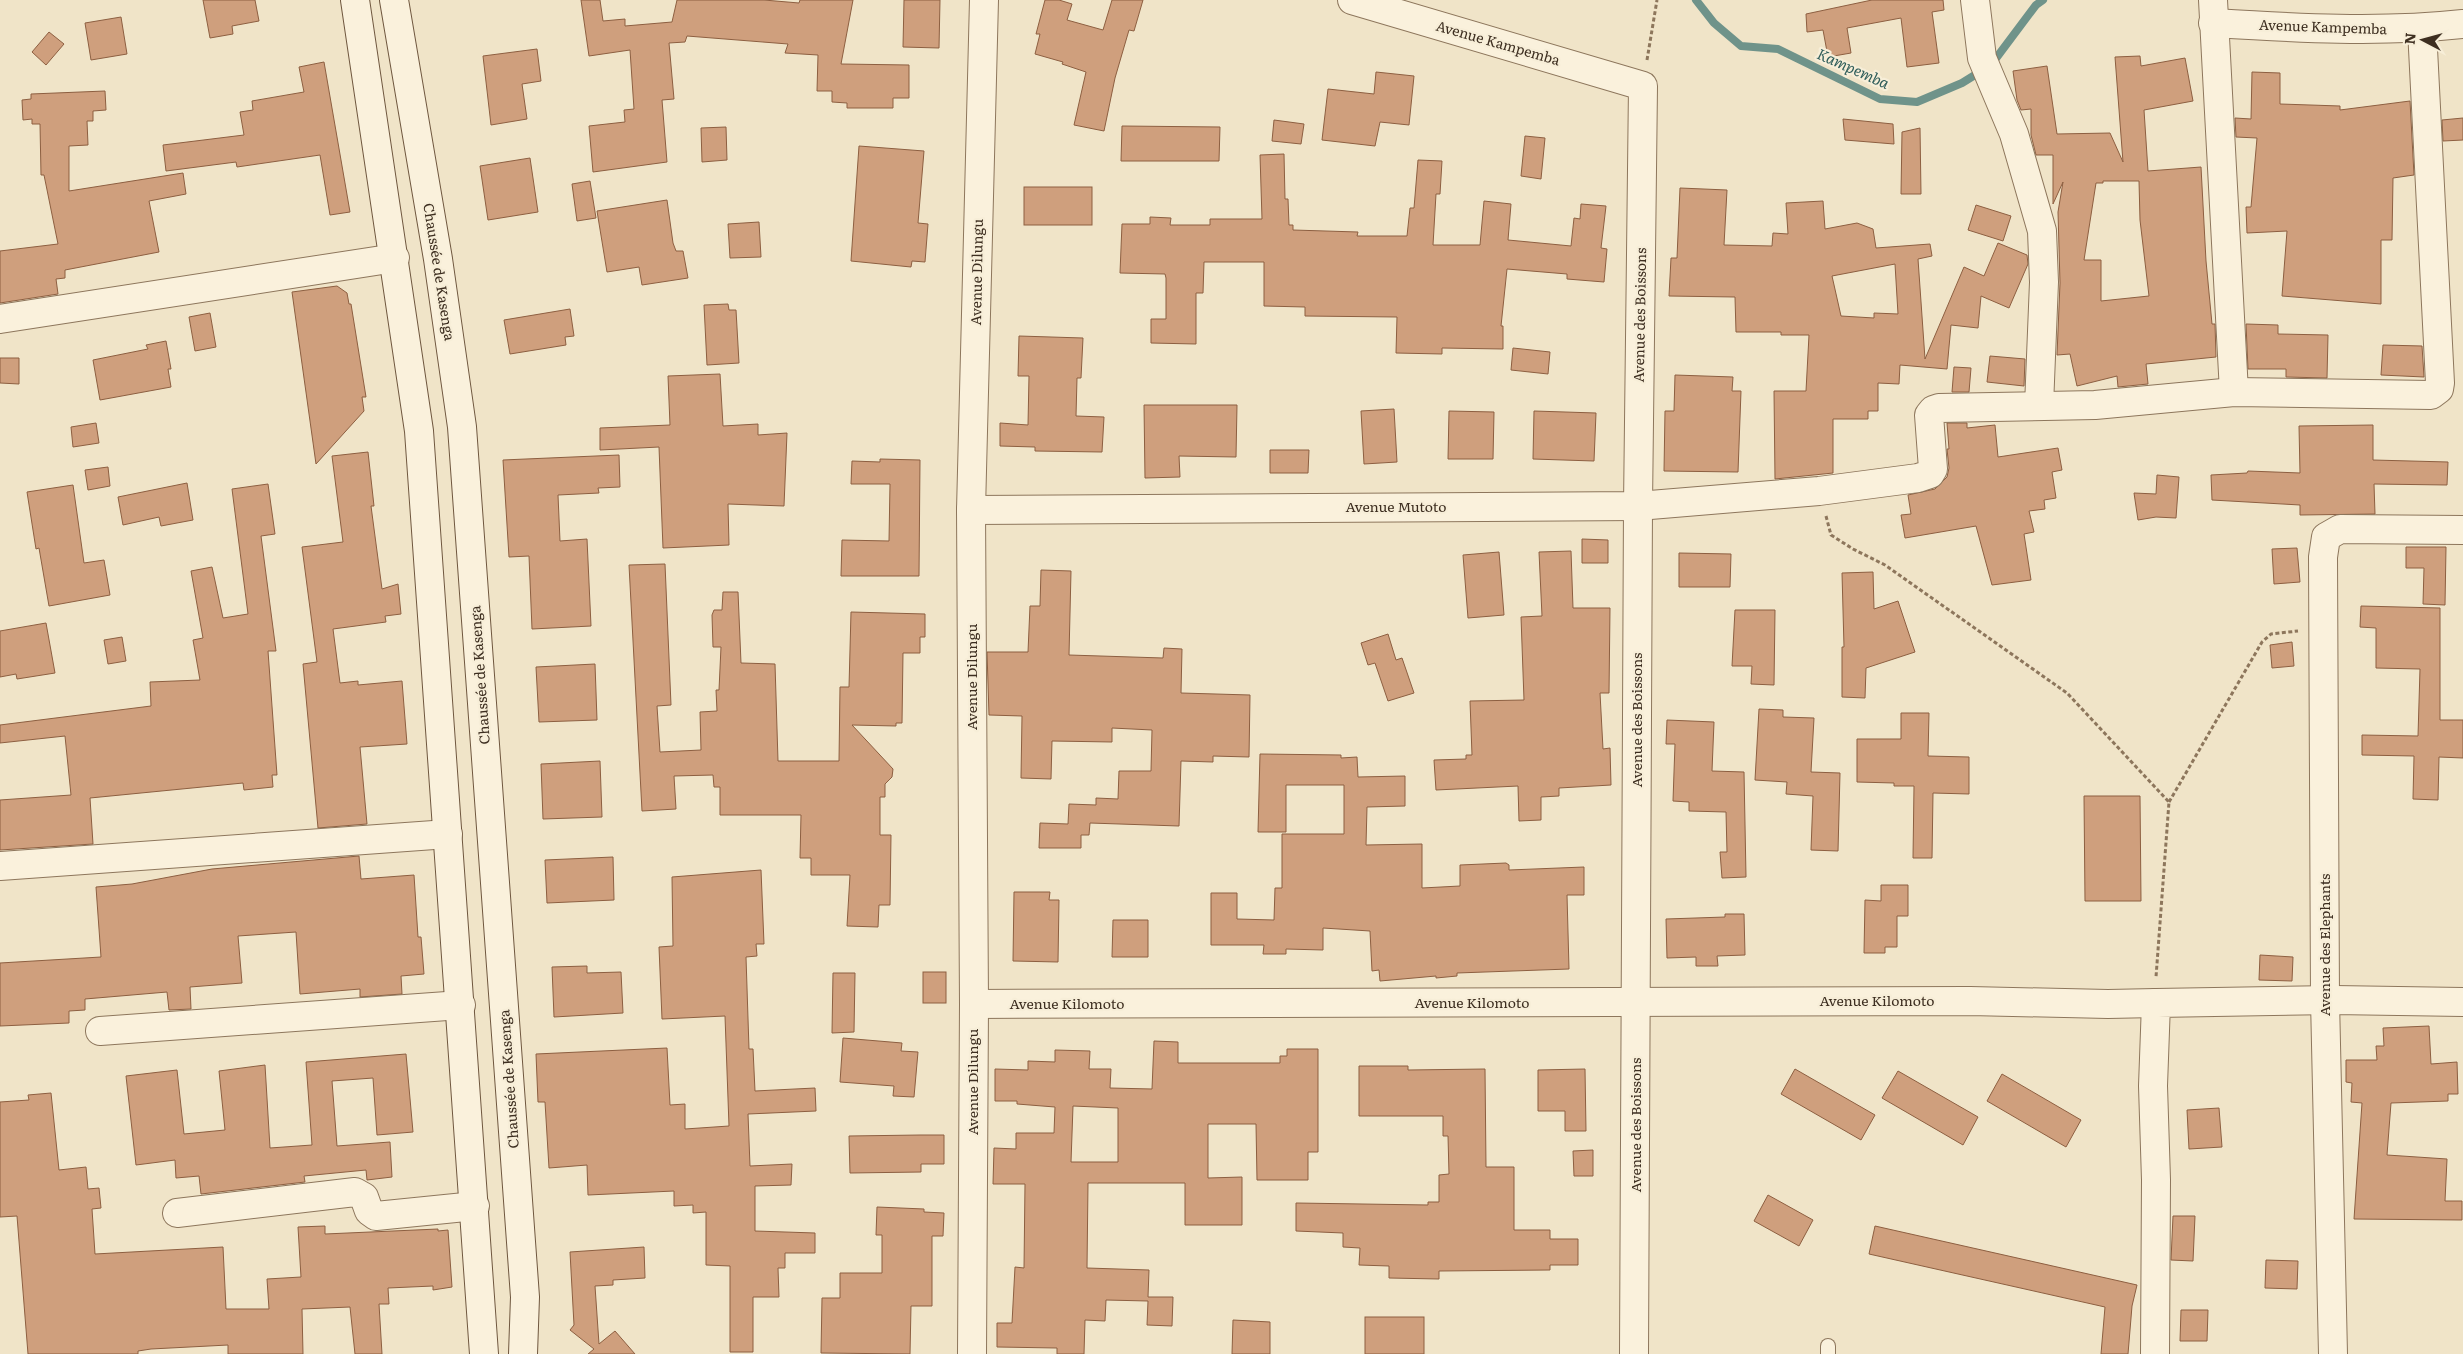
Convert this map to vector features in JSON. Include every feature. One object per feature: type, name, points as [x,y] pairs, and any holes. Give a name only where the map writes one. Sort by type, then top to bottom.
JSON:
[{"type":"street","points":[[355,0],[395,258],[419,431],[461,1005],[484,1354]]},
{"type":"street","name":"Chaussée de Kasenga","points":[[394,0],[438,259],[462,427],[524,1296],[523,1354]]},
{"type":"street","name":"Avenue Dilungu","points":[[972,1354],[974,1004],[971,510],[984,0]]},
{"type":"street","name":"Avenue Kampemba","points":[[1352,0],[1643,86]]},
{"type":"street","points":[[1975,0],[1982,58],[2014,134],[2042,231],[2044,282],[2040,406],[2095,405],[2234,392],[2425,396],[2431,395],[2439,389],[2422,29]]},
{"type":"street","points":[[2213,11],[2234,392]]},
{"type":"street","name":"Avenue Kampemba","points":[[2213,11],[2334,30],[2422,29],[2463,24]]},
{"type":"street","name":"Avenue des Boissons","points":[[1634,1354],[1638,506],[1643,86]]},
{"type":"street","points":[[0,319],[395,258]]},
{"type":"street","name":"Avenue Mutoto","points":[[971,510],[1638,506],[1819,491],[1918,478],[1930,474],[1933,469],[1929,415],[1933,410],[2040,406]]},
{"type":"street","points":[[419,431],[462,427]]},
{"type":"street","name":"Avenue des Elephants","points":[[2332,1354],[2325,1000],[2323,557],[2326,536],[2340,530],[2463,530]]},
{"type":"street","points":[[0,866],[448,834]]},
{"type":"street","points":[[2325,1000],[2463,1002]]},
{"type":"street","name":"Avenue Kilomoto","points":[[974,1004],[1970,1001],[2108,1004],[2325,1000]]},
{"type":"street","points":[[2155,1354],[2156,1180],[2153,1086],[2156,1003]]},
{"type":"street","points":[[100,1031],[461,1005]]},
{"type":"street","points":[[177,1213],[356,1192],[364,1197],[369,1211],[376,1216],[475,1206]]},
{"type":"path","points":[[1643,86],[1657,0]]},
{"type":"path","points":[[1819,491],[1831,535],[1852,549],[1885,565],[2067,693],[2168,802]]},
{"type":"path","points":[[2156,1003],[2155,987],[2168,802],[2262,642],[2271,634],[2324,629]]},
{"type":"building","points":[[203,0],[255,0],[259,21],[232,26],[233,34],[210,38]]},
{"type":"building","points":[[581,0],[600,0],[603,21],[625,19],[625,26],[672,22],[677,0],[764,0],[799,3],[800,0],[853,0],[841,64],[909,65],[909,98],[893,98],[893,108],[847,108],[847,103],[832,102],[832,91],[817,91],[818,55],[785,53],[788,44],[687,36],[685,42],[669,43],[674,99],[662,100],[667,162],[593,172],[589,126],[625,122],[624,110],[634,109],[630,50],[589,56]]},
{"type":"building","points":[[904,0],[940,0],[939,48],[903,47]]},
{"type":"building","points":[[1045,0],[1059,0],[1072,4],[1067,20],[1103,30],[1112,0],[1143,0],[1134,31],[1129,30],[1115,78],[1104,131],[1074,125],[1086,72],[1062,64],[1063,62],[1035,54],[1040,34],[1036,34]]},
{"type":"building","points":[[1872,0],[1943,0],[1944,10],[1932,12],[1939,63],[1907,67],[1901,18],[1847,28],[1851,53],[1828,57],[1823,30],[1807,32],[1806,14]]},
{"type":"building","points":[[121,17],[127,54],[91,60],[85,23]]},
{"type":"building","points":[[49,32],[64,44],[46,65],[32,52]]},
{"type":"building","points":[[537,49],[541,81],[522,84],[527,119],[491,125],[483,56]]},
{"type":"building","points":[[2140,56],[2141,66],[2185,58],[2193,101],[2144,110],[2148,171],[2201,167],[2206,261],[2212,324],[2215,324],[2216,357],[2146,364],[2148,384],[2118,387],[2117,376],[2077,386],[2070,354],[2057,355],[2060,283],[2058,212],[2063,182],[2053,204],[2053,155],[2036,155],[2031,135],[2031,109],[2021,110],[2017,100],[2013,71],[2047,66],[2057,134],[2110,133],[2123,162],[2115,57]],"holes":[[[2103,181],[2139,181],[2140,220],[2149,296],[2101,301],[2101,260],[2084,260],[2096,183],[2103,183]]]},
{"type":"building","points":[[324,62],[350,212],[330,215],[320,155],[237,167],[236,162],[166,171],[163,145],[244,135],[240,112],[253,110],[252,101],[304,92],[299,67]]},
{"type":"building","points":[[1376,72],[1414,76],[1409,125],[1380,122],[1375,146],[1322,140],[1328,89],[1374,94]]},
{"type":"building","points":[[2252,72],[2280,73],[2280,104],[2340,106],[2340,110],[2410,101],[2414,175],[2393,178],[2392,240],[2381,240],[2381,304],[2282,296],[2287,231],[2247,233],[2246,207],[2251,207],[2257,138],[2236,137],[2235,118],[2251,119]]},
{"type":"building","points":[[105,91],[106,110],[93,111],[93,121],[87,121],[88,145],[69,146],[69,191],[183,173],[186,194],[149,201],[159,252],[65,270],[65,278],[56,279],[58,294],[0,303],[0,251],[58,244],[44,175],[41,175],[40,124],[32,124],[32,119],[23,120],[22,100],[31,99],[31,94]]},
{"type":"building","points":[[2463,118],[2463,140],[2443,141],[2442,120]]},
{"type":"building","points":[[1843,119],[1893,124],[1894,144],[1845,140]]},
{"type":"building","points":[[1274,120],[1304,124],[1301,144],[1272,141]]},
{"type":"building","points":[[1122,126],[1220,127],[1219,161],[1121,161]]},
{"type":"building","points":[[726,127],[727,160],[702,162],[701,128]]},
{"type":"building","points":[[1920,128],[1921,194],[1901,194],[1902,132]]},
{"type":"building","points":[[1525,136],[1545,138],[1541,179],[1521,176]]},
{"type":"building","points":[[859,146],[924,151],[918,223],[928,224],[925,262],[912,261],[911,267],[851,261]]},
{"type":"building","points":[[1284,154],[1285,199],[1288,199],[1289,225],[1293,225],[1293,230],[1358,232],[1357,236],[1407,236],[1410,208],[1414,208],[1418,160],[1442,161],[1440,194],[1436,194],[1433,245],[1480,245],[1484,201],[1511,204],[1508,240],[1571,246],[1574,218],[1580,219],[1581,204],[1606,206],[1601,248],[1607,249],[1604,282],[1567,279],[1567,274],[1507,269],[1501,326],[1503,326],[1503,349],[1442,348],[1442,354],[1396,353],[1397,317],[1305,316],[1305,307],[1264,306],[1264,262],[1204,262],[1203,293],[1196,293],[1196,344],[1151,343],[1151,319],[1166,319],[1166,278],[1165,274],[1120,273],[1122,224],[1150,224],[1150,217],[1171,218],[1170,225],[1210,225],[1210,219],[1262,219],[1260,155]]},
{"type":"building","points":[[530,158],[538,212],[488,220],[480,166]]},
{"type":"building","points":[[590,181],[596,218],[577,221],[572,184]]},
{"type":"building","points":[[1024,187],[1092,187],[1092,225],[1024,225]]},
{"type":"building","points":[[1680,188],[1727,190],[1724,245],[1772,246],[1773,233],[1788,234],[1786,203],[1823,201],[1825,229],[1857,223],[1873,229],[1876,248],[1930,244],[1932,256],[1918,259],[1925,359],[1964,267],[1984,276],[1998,243],[2027,255],[2028,264],[2009,308],[1981,296],[1978,328],[1951,325],[1947,369],[1900,365],[1899,384],[1878,383],[1878,411],[1868,411],[1868,419],[1833,419],[1833,473],[1775,479],[1774,391],[1806,391],[1809,335],[1781,335],[1781,332],[1736,332],[1735,297],[1669,296],[1671,258],[1677,258]],"holes":[[[1895,264],[1898,314],[1874,313],[1874,318],[1841,316],[1832,276]]]},
{"type":"building","points":[[667,200],[673,243],[676,251],[683,251],[688,278],[642,285],[639,267],[607,272],[597,211]]},
{"type":"building","points":[[1976,205],[2011,216],[2003,241],[1968,230]]},
{"type":"building","points":[[759,222],[761,257],[730,258],[728,224]]},
{"type":"building","points":[[337,286],[347,293],[349,304],[351,304],[366,397],[362,397],[364,411],[316,464],[292,292]]},
{"type":"building","points":[[728,304],[729,310],[736,310],[739,363],[707,365],[704,305]]},
{"type":"building","points":[[570,309],[574,336],[565,337],[566,345],[510,354],[504,320]]},
{"type":"building","points":[[210,313],[216,347],[195,351],[189,317]]},
{"type":"building","points":[[2246,324],[2278,325],[2278,334],[2328,335],[2327,378],[2286,377],[2286,369],[2248,369]]},
{"type":"building","points":[[1019,336],[1083,338],[1081,378],[1077,378],[1076,416],[1104,417],[1102,452],[1035,451],[1035,447],[1000,446],[1000,423],[1028,425],[1029,376],[1018,376]]},
{"type":"building","points":[[166,341],[171,369],[168,369],[171,387],[100,400],[93,360],[148,349],[146,345]]},
{"type":"building","points":[[2383,345],[2422,346],[2424,377],[2381,375]]},
{"type":"building","points":[[1513,348],[1550,352],[1548,374],[1511,370]]},
{"type":"building","points":[[1990,356],[2025,359],[2024,386],[1987,382]]},
{"type":"building","points":[[0,358],[19,358],[19,384],[0,383]]},
{"type":"building","points":[[1954,367],[1971,368],[1969,392],[1952,392]]},
{"type":"building","points":[[720,374],[723,426],[758,424],[758,435],[787,433],[784,506],[728,504],[729,545],[663,548],[659,447],[600,450],[600,428],[670,425],[668,376]]},
{"type":"building","points":[[1675,375],[1733,377],[1732,391],[1741,391],[1738,472],[1664,471],[1665,411],[1674,411]]},
{"type":"building","points":[[1144,405],[1237,405],[1236,457],[1179,456],[1180,477],[1145,478]]},
{"type":"building","points":[[1394,409],[1397,462],[1364,464],[1361,411]]},
{"type":"building","points":[[1449,411],[1494,412],[1493,459],[1448,459]]},
{"type":"building","points":[[1534,411],[1596,413],[1594,461],[1533,459]]},
{"type":"building","points":[[96,423],[99,443],[73,447],[71,427]]},
{"type":"building","points":[[1947,423],[1967,423],[1967,428],[1995,425],[1998,457],[2058,448],[2062,470],[2052,472],[2056,498],[2044,500],[2045,509],[2029,511],[2034,532],[2024,534],[2031,580],[1992,585],[1976,526],[1905,538],[1901,515],[1911,514],[1908,495],[1935,489],[1947,477],[1949,468],[1947,449],[1949,449]]},
{"type":"building","points":[[2373,425],[2373,460],[2448,462],[2447,485],[2374,484],[2375,514],[2300,515],[2300,505],[2212,500],[2211,475],[2247,473],[2248,471],[2300,473],[2299,426]]},
{"type":"building","points":[[1270,450],[1309,450],[1308,473],[1270,473]]},
{"type":"building","points":[[368,452],[374,506],[371,506],[382,589],[398,584],[401,614],[385,616],[386,622],[333,629],[340,683],[358,681],[358,685],[402,681],[407,744],[360,747],[367,824],[318,828],[303,664],[317,662],[302,547],[343,542],[332,456]]},
{"type":"building","points":[[619,455],[620,487],[598,488],[599,493],[558,495],[560,541],[587,539],[591,626],[532,629],[529,556],[509,557],[503,460]]},
{"type":"building","points":[[880,459],[920,460],[919,576],[841,576],[842,540],[889,541],[890,484],[851,484],[852,461],[880,462]]},
{"type":"building","points":[[108,467],[110,486],[88,490],[85,470]]},
{"type":"building","points":[[2157,475],[2179,477],[2176,518],[2156,517],[2138,520],[2134,493],[2156,494]]},
{"type":"building","points":[[187,483],[193,520],[161,526],[159,517],[123,525],[118,497]]},
{"type":"building","points":[[268,484],[275,534],[261,536],[276,651],[268,651],[277,775],[272,775],[273,787],[244,790],[243,783],[90,798],[93,844],[0,850],[0,800],[71,795],[65,736],[0,743],[0,725],[151,706],[150,682],[200,680],[193,640],[203,638],[191,571],[212,567],[223,618],[248,614],[232,489]]},
{"type":"building","points":[[73,485],[84,563],[104,560],[110,595],[49,606],[39,548],[36,549],[27,492]]},
{"type":"building","points":[[1582,539],[1608,540],[1608,563],[1582,563]]},
{"type":"building","points":[[2406,547],[2446,547],[2445,605],[2423,604],[2424,568],[2406,568]]},
{"type":"building","points":[[2297,548],[2300,582],[2274,584],[2272,549]]},
{"type":"building","points":[[1571,551],[1573,608],[1610,608],[1609,693],[1600,693],[1603,749],[1610,748],[1611,785],[1559,788],[1559,796],[1541,797],[1541,820],[1519,821],[1518,786],[1436,790],[1434,760],[1466,759],[1466,755],[1472,755],[1470,701],[1524,700],[1521,617],[1542,616],[1539,552]]},
{"type":"building","points":[[1499,552],[1504,615],[1468,618],[1463,555]]},
{"type":"building","points":[[1679,553],[1731,554],[1730,587],[1679,587]]},
{"type":"building","points":[[665,564],[671,705],[657,706],[660,752],[701,750],[700,712],[717,711],[716,690],[719,690],[721,647],[713,647],[712,615],[714,610],[722,610],[723,592],[738,592],[741,663],[775,664],[778,761],[839,761],[840,687],[849,687],[851,612],[925,614],[925,637],[920,637],[920,653],[903,653],[902,723],[896,723],[896,726],[852,725],[893,769],[892,777],[885,784],[885,797],[880,797],[880,835],[891,835],[890,905],[879,905],[878,927],[847,926],[850,875],[811,875],[811,858],[800,858],[801,815],[720,815],[720,787],[714,787],[713,775],[674,776],[676,809],[642,811],[629,565]]},
{"type":"building","points":[[1041,570],[1071,571],[1069,655],[1163,658],[1164,648],[1182,649],[1181,693],[1250,695],[1249,757],[1213,756],[1213,762],[1181,761],[1179,826],[1090,823],[1089,835],[1081,835],[1081,848],[1039,848],[1040,823],[1068,824],[1069,804],[1096,805],[1096,798],[1118,799],[1119,771],[1151,771],[1152,730],[1112,728],[1112,742],[1052,741],[1051,779],[1021,778],[1022,716],[989,715],[987,652],[1028,652],[1030,606],[1040,606]]},
{"type":"building","points":[[1873,572],[1874,609],[1898,601],[1915,652],[1866,668],[1865,698],[1842,697],[1842,647],[1844,647],[1842,573]]},
{"type":"building","points":[[2361,606],[2440,608],[2440,720],[2463,720],[2463,758],[2439,757],[2438,800],[2413,799],[2414,756],[2362,755],[2362,735],[2418,736],[2420,669],[2376,668],[2376,628],[2360,627]]},
{"type":"building","points":[[1735,610],[1775,610],[1774,685],[1751,684],[1752,666],[1732,666]]},
{"type":"building","points":[[46,623],[55,673],[17,679],[16,674],[0,677],[0,631]]},
{"type":"building","points":[[1388,634],[1396,660],[1402,658],[1414,693],[1388,701],[1375,663],[1368,665],[1361,643]]},
{"type":"building","points":[[122,637],[126,661],[108,664],[104,640]]},
{"type":"building","points":[[2292,642],[2294,666],[2272,668],[2270,645]]},
{"type":"building","points":[[595,664],[597,720],[539,722],[536,667]]},
{"type":"building","points":[[1759,709],[1783,710],[1783,717],[1814,718],[1811,772],[1840,773],[1838,851],[1811,850],[1813,796],[1786,794],[1787,782],[1755,780]]},
{"type":"building","points":[[1901,713],[1929,713],[1928,756],[1969,757],[1969,794],[1933,793],[1932,858],[1913,858],[1914,786],[1894,786],[1894,783],[1857,782],[1857,739],[1901,739]]},
{"type":"building","points":[[1667,720],[1714,722],[1712,771],[1744,772],[1746,877],[1722,878],[1720,852],[1727,852],[1726,812],[1689,811],[1689,802],[1673,801],[1675,744],[1666,744]]},
{"type":"building","points":[[1260,754],[1341,755],[1341,758],[1357,757],[1358,777],[1405,776],[1405,806],[1367,807],[1366,845],[1422,844],[1422,888],[1460,886],[1460,865],[1506,863],[1509,865],[1509,870],[1584,867],[1584,895],[1567,895],[1569,969],[1457,973],[1457,976],[1380,981],[1379,970],[1372,971],[1370,931],[1323,928],[1323,950],[1286,949],[1286,954],[1263,954],[1264,945],[1211,945],[1211,893],[1237,893],[1237,919],[1274,920],[1275,888],[1282,888],[1282,834],[1344,834],[1344,785],[1286,785],[1286,832],[1258,832]]},
{"type":"building","points":[[600,761],[602,817],[543,819],[541,764]]},
{"type":"building","points":[[2084,796],[2140,796],[2141,901],[2085,901]]},
{"type":"building","points":[[359,856],[361,879],[414,875],[418,937],[421,937],[424,974],[401,976],[402,994],[360,997],[360,989],[300,994],[296,932],[238,936],[242,983],[190,987],[191,1009],[169,1010],[167,992],[85,999],[85,1010],[69,1011],[69,1023],[0,1026],[0,963],[101,957],[96,887],[132,884],[212,869]]},
{"type":"building","points":[[613,857],[614,900],[547,903],[545,860]]},
{"type":"building","points":[[761,870],[764,944],[756,944],[757,956],[746,957],[749,1049],[753,1049],[755,1091],[815,1088],[816,1111],[748,1114],[750,1166],[792,1164],[791,1185],[755,1186],[755,1231],[815,1233],[815,1253],[785,1253],[785,1268],[778,1268],[779,1297],[753,1297],[753,1352],[730,1352],[730,1266],[706,1265],[706,1212],[693,1213],[693,1205],[674,1206],[674,1191],[588,1195],[587,1165],[549,1168],[545,1102],[538,1102],[536,1054],[667,1048],[670,1105],[685,1104],[685,1129],[729,1126],[725,1016],[662,1019],[659,947],[673,946],[672,877]]},
{"type":"building","points":[[1881,885],[1908,885],[1908,916],[1897,916],[1897,947],[1885,947],[1885,953],[1864,953],[1865,900],[1881,901]]},
{"type":"building","points":[[1014,892],[1050,892],[1049,900],[1059,900],[1058,962],[1013,961]]},
{"type":"building","points":[[1725,914],[1744,914],[1745,955],[1717,956],[1718,966],[1696,966],[1696,957],[1667,958],[1666,919],[1725,917]]},
{"type":"building","points":[[1113,920],[1148,920],[1148,957],[1112,957]]},
{"type":"building","points":[[2260,955],[2293,957],[2292,981],[2259,980]]},
{"type":"building","points":[[587,966],[587,973],[621,972],[623,1013],[554,1017],[552,967]]},
{"type":"building","points":[[923,972],[946,972],[946,1003],[923,1003]]},
{"type":"building","points":[[833,973],[855,973],[854,1032],[832,1033]]},
{"type":"building","points":[[2429,1026],[2431,1064],[2457,1062],[2458,1094],[2448,1094],[2448,1101],[2391,1103],[2387,1155],[2447,1159],[2445,1201],[2462,1201],[2462,1220],[2354,1219],[2362,1103],[2351,1102],[2352,1083],[2346,1082],[2346,1060],[2377,1060],[2376,1046],[2384,1046],[2383,1028]]},
{"type":"building","points":[[843,1038],[902,1043],[901,1051],[918,1052],[914,1097],[893,1096],[894,1086],[840,1082]]},
{"type":"building","points":[[1154,1041],[1178,1042],[1178,1063],[1280,1063],[1280,1056],[1287,1056],[1287,1049],[1318,1049],[1318,1152],[1308,1152],[1308,1180],[1257,1180],[1256,1124],[1208,1124],[1208,1178],[1242,1177],[1242,1225],[1185,1225],[1185,1183],[1088,1183],[1087,1268],[1149,1270],[1148,1297],[1173,1297],[1172,1326],[1147,1325],[1148,1301],[1106,1300],[1105,1321],[1085,1320],[1084,1354],[1057,1354],[1057,1348],[997,1347],[997,1323],[1012,1323],[1015,1267],[1024,1268],[1025,1184],[993,1184],[994,1148],[1016,1149],[1016,1133],[1054,1133],[1055,1107],[1017,1104],[1017,1101],[995,1101],[995,1069],[1028,1070],[1028,1061],[1055,1062],[1055,1050],[1090,1051],[1089,1069],[1111,1069],[1110,1088],[1152,1089]],"holes":[[[1073,1106],[1118,1108],[1118,1162],[1071,1162]]]},
{"type":"building","points":[[406,1054],[413,1132],[377,1135],[373,1078],[332,1081],[337,1146],[390,1142],[392,1177],[367,1180],[366,1170],[304,1176],[305,1182],[201,1194],[199,1176],[176,1178],[175,1160],[136,1165],[126,1076],[177,1070],[184,1134],[225,1130],[219,1071],[265,1065],[270,1148],[312,1145],[306,1062]]},
{"type":"building","points":[[1359,1066],[1408,1066],[1408,1070],[1485,1069],[1486,1167],[1514,1167],[1514,1230],[1550,1230],[1550,1239],[1578,1239],[1578,1265],[1550,1265],[1550,1270],[1439,1271],[1439,1279],[1389,1278],[1389,1266],[1359,1265],[1360,1248],[1343,1247],[1343,1233],[1296,1231],[1296,1203],[1428,1205],[1428,1202],[1439,1202],[1439,1175],[1449,1174],[1448,1136],[1443,1136],[1443,1116],[1359,1116]]},
{"type":"building","points":[[1585,1069],[1586,1131],[1565,1131],[1565,1111],[1538,1111],[1538,1070]]},
{"type":"building","points":[[1795,1069],[1875,1115],[1861,1140],[1781,1094]]},
{"type":"building","points":[[1898,1071],[1978,1117],[1963,1145],[1882,1098]]},
{"type":"building","points":[[2002,1074],[2081,1120],[2066,1147],[1987,1101]]},
{"type":"building","points":[[51,1093],[59,1170],[86,1167],[88,1189],[99,1188],[101,1208],[92,1209],[95,1254],[223,1247],[226,1309],[269,1309],[267,1279],[301,1277],[298,1227],[325,1226],[325,1234],[438,1229],[438,1231],[448,1230],[452,1287],[433,1290],[433,1286],[388,1288],[389,1304],[379,1304],[382,1354],[355,1354],[350,1307],[302,1309],[303,1354],[228,1354],[228,1345],[151,1349],[138,1351],[138,1354],[28,1354],[17,1216],[0,1217],[0,1102],[29,1100],[28,1095]]},
{"type":"building","points":[[2219,1108],[2222,1147],[2189,1149],[2187,1110]]},
{"type":"building","points":[[944,1135],[944,1164],[921,1164],[921,1172],[850,1173],[849,1136]]},
{"type":"building","points":[[1593,1150],[1593,1176],[1574,1176],[1573,1151]]},
{"type":"building","points":[[1768,1195],[1813,1220],[1799,1246],[1754,1221]]},
{"type":"building","points":[[877,1207],[924,1209],[924,1212],[944,1213],[943,1236],[932,1236],[932,1306],[911,1306],[910,1354],[821,1353],[822,1298],[840,1298],[840,1273],[882,1273],[882,1235],[876,1235]]},
{"type":"building","points":[[2173,1216],[2195,1216],[2193,1261],[2171,1260]]},
{"type":"building","points":[[1875,1226],[2137,1285],[2132,1306],[2128,1354],[2101,1354],[2105,1307],[1869,1254]]},
{"type":"building","points":[[644,1247],[645,1278],[613,1280],[613,1285],[595,1286],[599,1344],[615,1331],[635,1354],[588,1354],[594,1349],[570,1330],[574,1325],[570,1252]]},
{"type":"building","points":[[2266,1260],[2298,1261],[2297,1289],[2265,1288]]},
{"type":"building","points":[[2181,1310],[2208,1310],[2207,1341],[2180,1341]]},
{"type":"building","points":[[1365,1317],[1424,1317],[1424,1354],[1365,1354]]},
{"type":"building","points":[[1233,1320],[1270,1322],[1270,1354],[1232,1354]]},
{"type":"waterway","name":"Kampemba","points":[[1696,0],[1714,23],[1741,46],[1778,49],[1880,99],[1917,102],[1962,83],[1991,65],[2036,5],[2043,0]]}]
